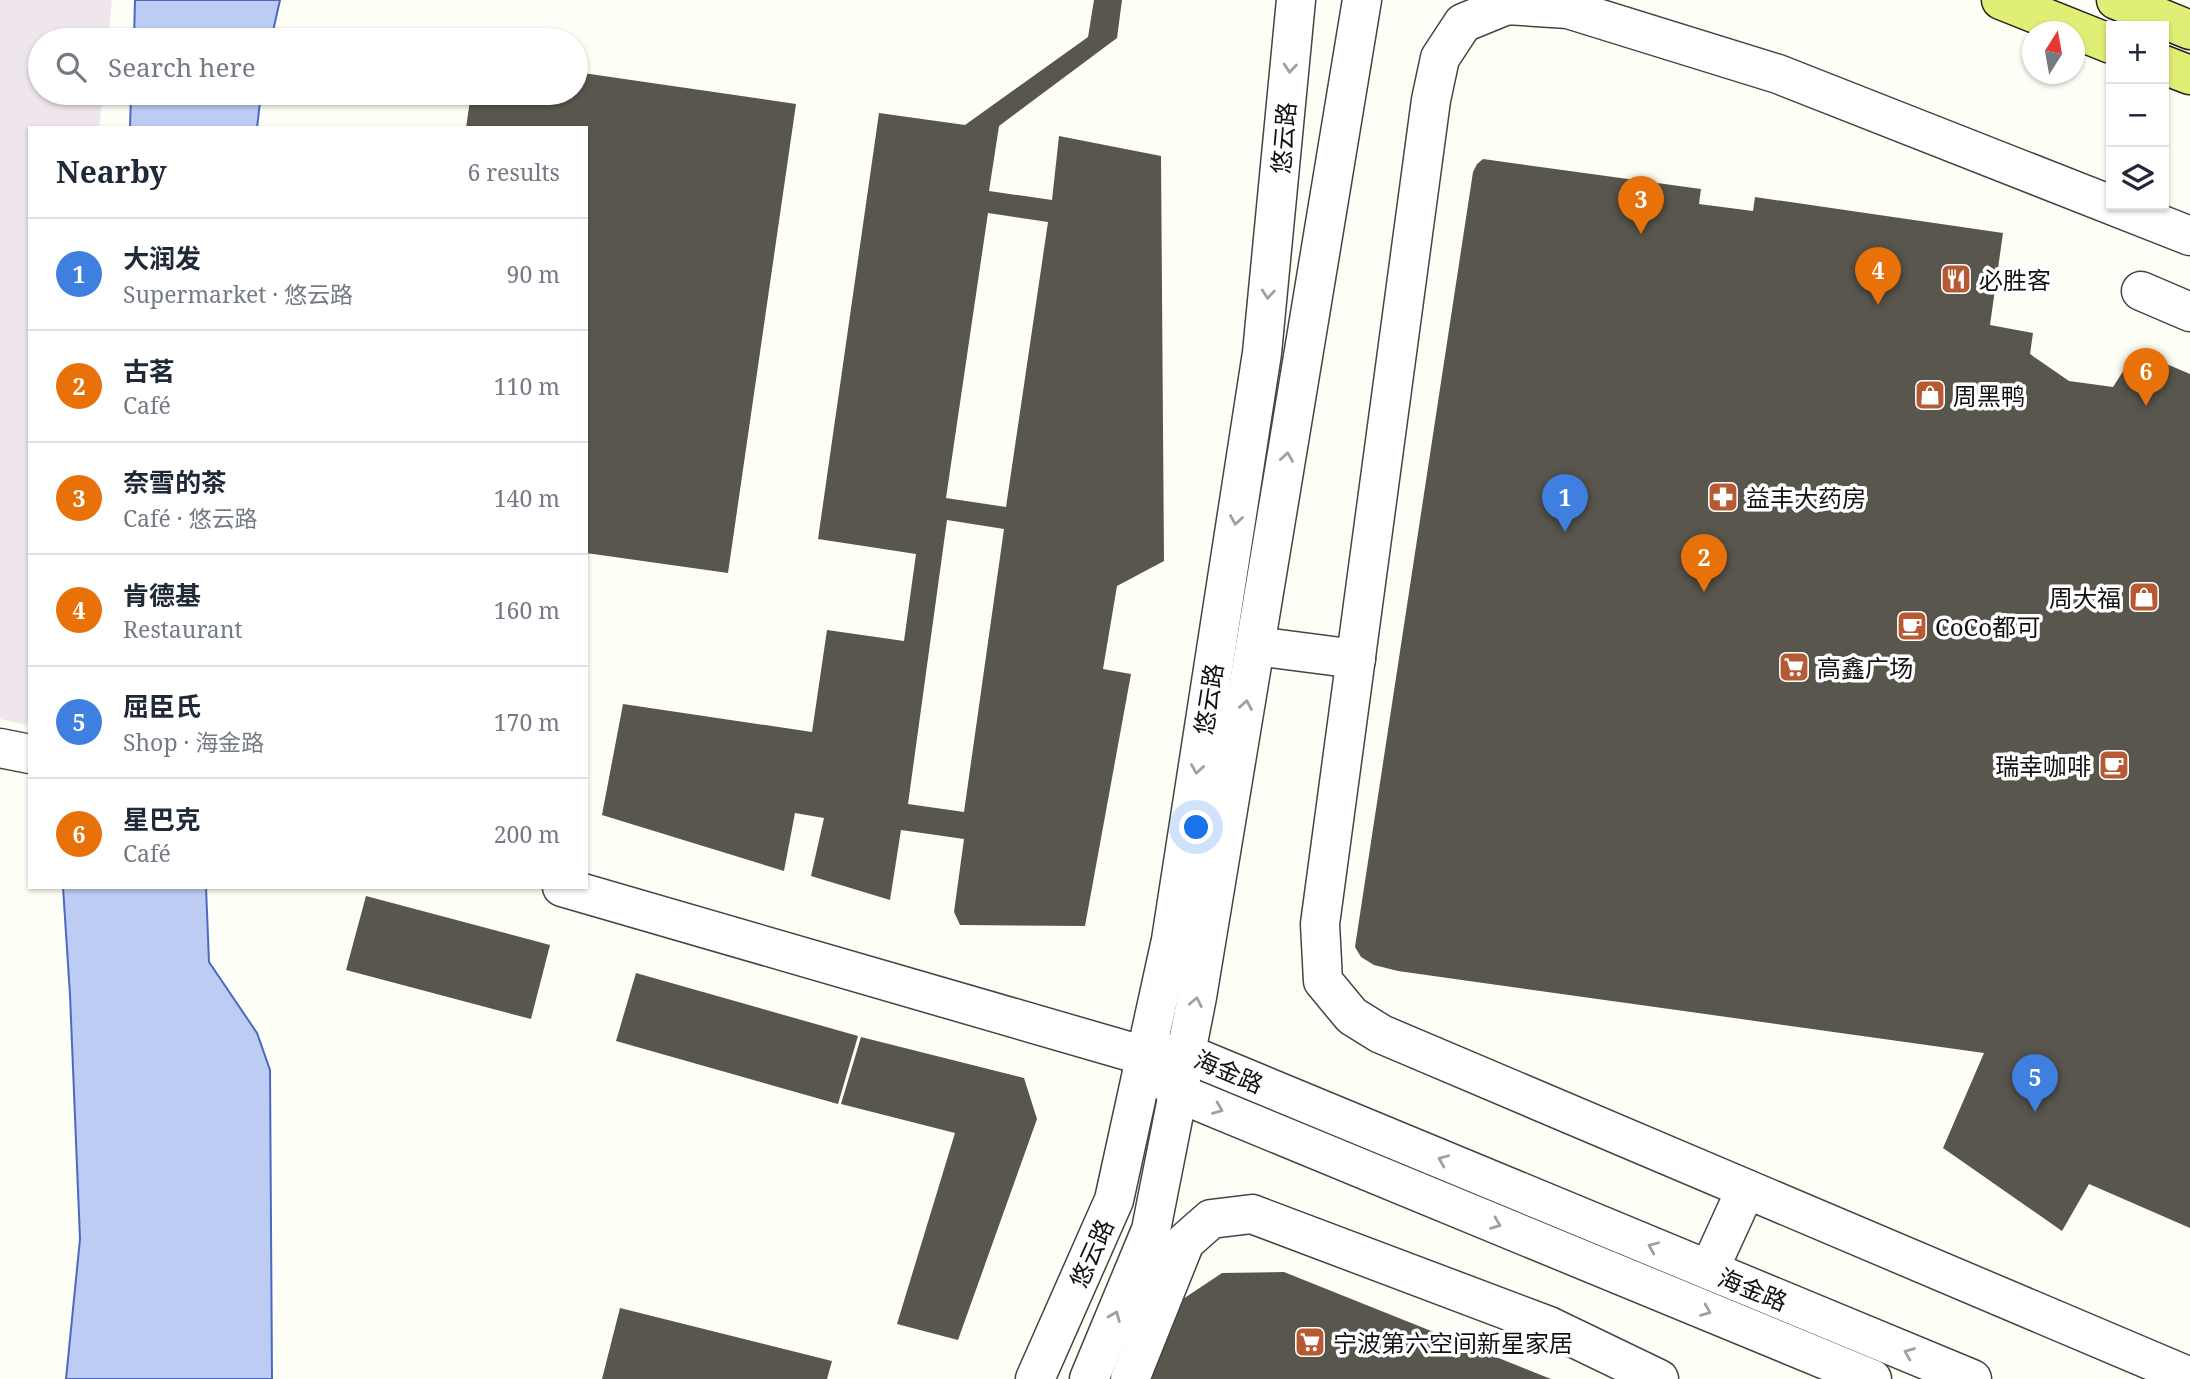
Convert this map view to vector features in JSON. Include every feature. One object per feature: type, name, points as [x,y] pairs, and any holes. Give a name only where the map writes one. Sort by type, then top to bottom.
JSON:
[{"type":"main road","points":[[2001,0],[2106,42]]},
{"type":"main road","points":[[2116,0],[2190,30]]},
{"type":"main road","points":[[2169,67],[2190,75]]},
{"type":"street","name":"悠云路","points":[[1035,1379],[1114,1200],[1171,940],[1262,353],[1296,0]]},
{"type":"street","name":"悠云路","points":[[1089,1379],[1150,1230],[1197,997],[1362,0]]},
{"type":"street","points":[[2189,1378],[1381,1034],[1352,1016],[1323,981],[1320,924],[1431,100],[1440,58],[1463,23],[1507,5],[1567,9],[1779,74],[2190,236]]},
{"type":"street","points":[[2141,291],[2190,312]]},
{"type":"street","points":[[1256,646],[1356,659]]},
{"type":"street","points":[[569,889],[1145,1056]]},
{"type":"street","name":"海金路","points":[[1145,1056],[1185,1053],[1972,1379]]},
{"type":"street","name":"海金路","points":[[1145,1056],[1176,1092],[1872,1379]]},
{"type":"street","points":[[1709,1270],[1746,1189]]},
{"type":"street","points":[[1130,1379],[1185,1242],[1211,1219],[1252,1214],[1549,1326],[1659,1379]]},
{"type":"shaded area","points":[[0,0],[112,0],[109,28],[28,28],[28,105],[102,105],[99,126],[28,126],[28,720],[27,725],[0,719]]},
{"type":"water","points":[[135,0],[280,0],[274,28],[134,28]]},
{"type":"water","points":[[131,105],[260,105],[257,126],[130,126]]},
{"type":"water","points":[[63,889],[206,889],[209,962],[257,1033],[270,1070],[272,1379],[66,1379],[80,1239]]},
{"type":"building","points":[[1094,0],[1122,0],[1117,38],[999,126],[989,191],[1052,200],[1059,136],[1161,156],[1164,561],[1117,586],[1103,669],[1131,674],[1085,926],[960,925],[954,912],[964,839],[901,830],[890,900],[811,876],[824,818],[795,813],[784,871],[602,815],[623,704],[812,732],[827,630],[904,641],[916,554],[818,539],[879,113],[965,125],[1088,37]],"holes":[[[988,213],[1048,222],[1006,507],[946,498]],[[947,520],[1004,529],[964,812],[908,804]]]},
{"type":"building","points":[[588,74],[796,104],[728,573],[588,553],[588,126],[466,126],[469,105],[588,105]]},
{"type":"building","name":"高鑫广场","points":[[1483,159],[1701,189],[1699,204],[1753,211],[1755,197],[2003,233],[1990,325],[2033,333],[2030,354],[2069,381],[2113,387],[2136,351],[2190,374],[2190,1228],[2089,1184],[2062,1231],[1943,1148],[1984,1053],[1398,971],[1374,965],[1361,957],[1355,947],[1473,172]]},
{"type":"building","points":[[366,896],[550,945],[531,1019],[346,970]]},
{"type":"building","points":[[636,973],[858,1036],[838,1104],[616,1041]]},
{"type":"building","points":[[861,1037],[1024,1078],[1037,1119],[958,1340],[897,1324],[955,1133],[841,1104]]},
{"type":"building","name":"宁波第六空间新星家居","points":[[1284,1272],[1551,1379],[1147,1379],[1174,1305],[1222,1273]]},
{"type":"building","points":[[620,1308],[832,1361],[827,1379],[602,1379]]},
{"type":"place","name":"奈雪的茶","points":[[1641,234]]},
{"type":"place","name":"必胜客","points":[[1956,279]]},
{"type":"place","name":"肯德基","points":[[1878,305]]},
{"type":"place","name":"周黑鸭","points":[[1930,395]]},
{"type":"place","name":"星巴克","points":[[2146,406]]},
{"type":"place","name":"益丰大药房","points":[[1723,497]]},
{"type":"place","name":"大润发","points":[[1565,532]]},
{"type":"place","name":"古茗","points":[[1704,592]]},
{"type":"place","name":"周大福","points":[[2144,597]]},
{"type":"place","name":"CoCo都可","points":[[1912,626]]},
{"type":"place","name":"高鑫广场","points":[[1794,667]]},
{"type":"place","name":"瑞幸咖啡","points":[[2114,765]]},
{"type":"place","name":"屈臣氏","points":[[2035,1112]]},
{"type":"place","name":"宁波第六空间新星家居","points":[[1310,1342]]}]
